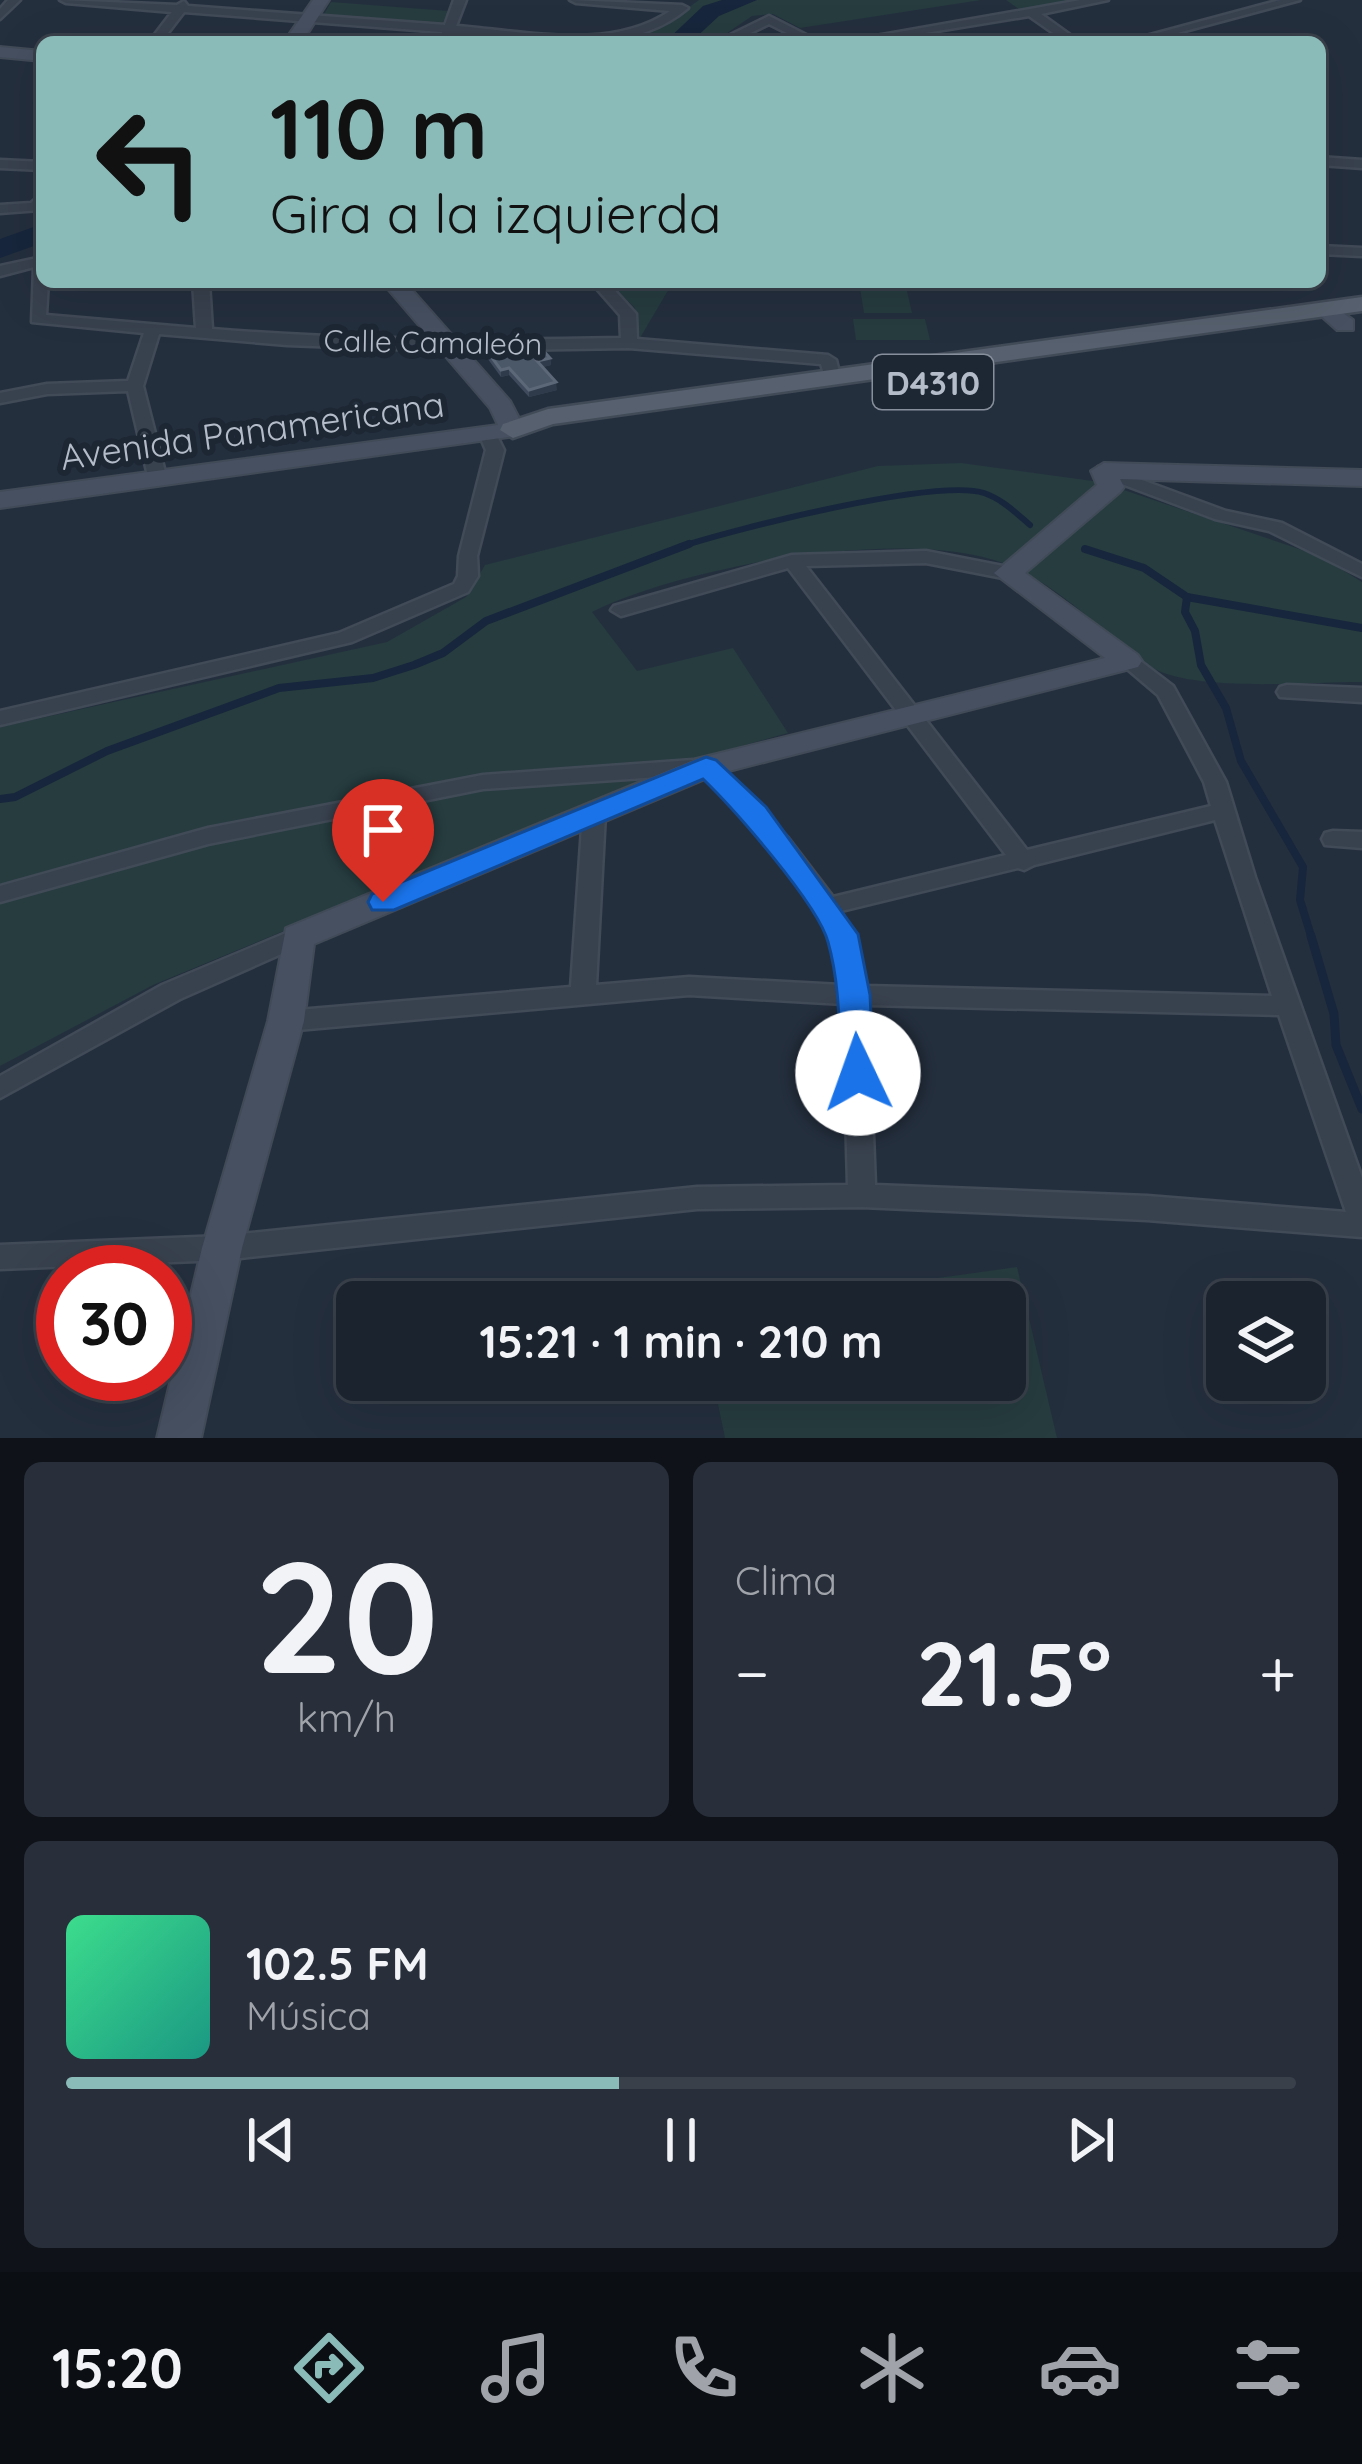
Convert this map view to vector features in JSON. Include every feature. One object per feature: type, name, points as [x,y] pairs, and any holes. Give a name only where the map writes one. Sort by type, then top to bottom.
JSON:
[{"type":"main road","name":"Avenida Panamericana","points":[[500,432],[548,417],[830,370],[1352,320]]},
{"type":"main road","name":"Avenida Panamericana","points":[[500,432],[554,431],[835,396],[1352,320]]},
{"type":"street","points":[[0,16],[14,0]]},
{"type":"street","points":[[67,0],[183,5],[438,36]]},
{"type":"street","points":[[297,36],[321,0]]},
{"type":"street","points":[[446,36],[460,0]]},
{"type":"street","points":[[576,0],[682,8],[660,23],[608,36]]},
{"type":"street","points":[[888,36],[1102,0]]},
{"type":"street","points":[[1153,36],[1287,1]]},
{"type":"street","points":[[160,36],[183,5]]},
{"type":"street","points":[[1034,14],[1065,36]]},
{"type":"street","points":[[735,36],[769,20],[802,36]]},
{"type":"street","points":[[0,50],[36,53]]},
{"type":"street","points":[[1326,161],[1362,164]]},
{"type":"street","points":[[0,164],[36,166]]},
{"type":"street","points":[[0,209],[36,203]]},
{"type":"street","points":[[1326,250],[1362,252]]},
{"type":"street","points":[[0,271],[36,262]]},
{"type":"street","name":"Calle Camaleón","points":[[40,288],[38,319],[152,331],[448,346],[629,343],[830,370]]},
{"type":"street","points":[[201,288],[204,334]]},
{"type":"street","points":[[0,718],[345,638],[461,588],[468,576],[468,556],[500,432],[501,406],[398,288]]},
{"type":"street","points":[[604,288],[628,314],[629,343]]},
{"type":"street","points":[[152,331],[135,386],[158,480]]},
{"type":"street","points":[[0,398],[47,389],[135,386]]},
{"type":"street","name":"Avenida Panamericana","points":[[0,500],[500,432]]},
{"type":"street","points":[[1104,471],[1362,478]]},
{"type":"street","points":[[1104,471],[1221,515],[1275,526],[1362,571]]},
{"type":"street","points":[[1008,573],[1112,487],[1104,471]]},
{"type":"street","points":[[0,1257],[222,1248],[698,1198],[862,1196],[1362,1221],[1223,811],[1190,727],[1166,691],[1008,573],[926,557],[792,561],[621,610]]},
{"type":"street","points":[[792,561],[1024,862]]},
{"type":"street","points":[[0,1088],[171,992],[706,766],[1128,661]]},
{"type":"street","points":[[1286,692],[1362,695]]},
{"type":"street","points":[[0,894],[208,836],[483,782],[706,766],[755,814],[842,934],[854,995],[862,1196]]},
{"type":"street","points":[[825,907],[1223,811]]},
{"type":"street","points":[[583,994],[595,814]]},
{"type":"street","points":[[1334,839],[1362,840]]},
{"type":"street","points":[[179,1438],[222,1248],[286,1021],[298,937]]},
{"type":"street","points":[[286,1021],[689,986],[1290,1006]]},
{"type":"green space","points":[[699,0],[981,0],[800,28],[773,14],[752,16],[723,36],[631,36],[661,27]]},
{"type":"green space","points":[[1006,0],[1078,0],[1023,12]]},
{"type":"green space","points":[[331,2],[449,11],[440,28],[321,19]]},
{"type":"green space","points":[[615,288],[669,288],[640,338],[635,308]]},
{"type":"green space","points":[[860,288],[906,288],[912,313],[864,313]]},
{"type":"green space","points":[[853,319],[925,319],[930,340],[856,340]]},
{"type":"green space","points":[[961,463],[1100,482],[1320,556],[1362,582],[1362,682],[1232,684],[1161,672],[1036,579],[1003,563],[961,553],[854,550],[795,556],[682,580],[592,612],[637,671],[733,648],[788,733],[709,755],[153,985],[0,1066],[0,727],[387,642],[466,597],[485,565],[878,466]]},
{"type":"green space","points":[[1017,1267],[1020,1281],[916,1281]]},
{"type":"green space","points":[[1026,1305],[1057,1438],[725,1438],[717,1401],[1026,1401]]},
{"type":"building","points":[[540,347],[550,358],[537,361],[556,382],[529,390],[509,368],[501,370],[485,348]]},
{"type":"waterway","points":[[684,36],[711,11],[746,0]]},
{"type":"waterway","points":[[0,249],[36,235]]},
{"type":"waterway","points":[[684,546],[834,508],[959,490],[991,496],[1030,525]]},
{"type":"waterway","points":[[684,546],[689,544]]},
{"type":"waterway","points":[[0,799],[15,797],[107,751],[279,688],[373,678],[414,665],[443,653],[486,621],[684,546]]},
{"type":"waterway","points":[[680,547],[684,546]]},
{"type":"waterway","points":[[1085,549],[1144,568],[1187,597]]},
{"type":"waterway","points":[[1187,597],[1362,628]]},
{"type":"waterway","points":[[1187,597],[1185,612],[1195,631],[1201,665],[1226,708],[1241,761],[1303,867],[1300,900],[1312,939]]},
{"type":"waterway","points":[[1311,936],[1334,1014],[1336,1045],[1362,1109]]},
{"type":"route","points":[[383,902],[706,766],[755,814],[842,934],[854,995],[858,1073]]}]
